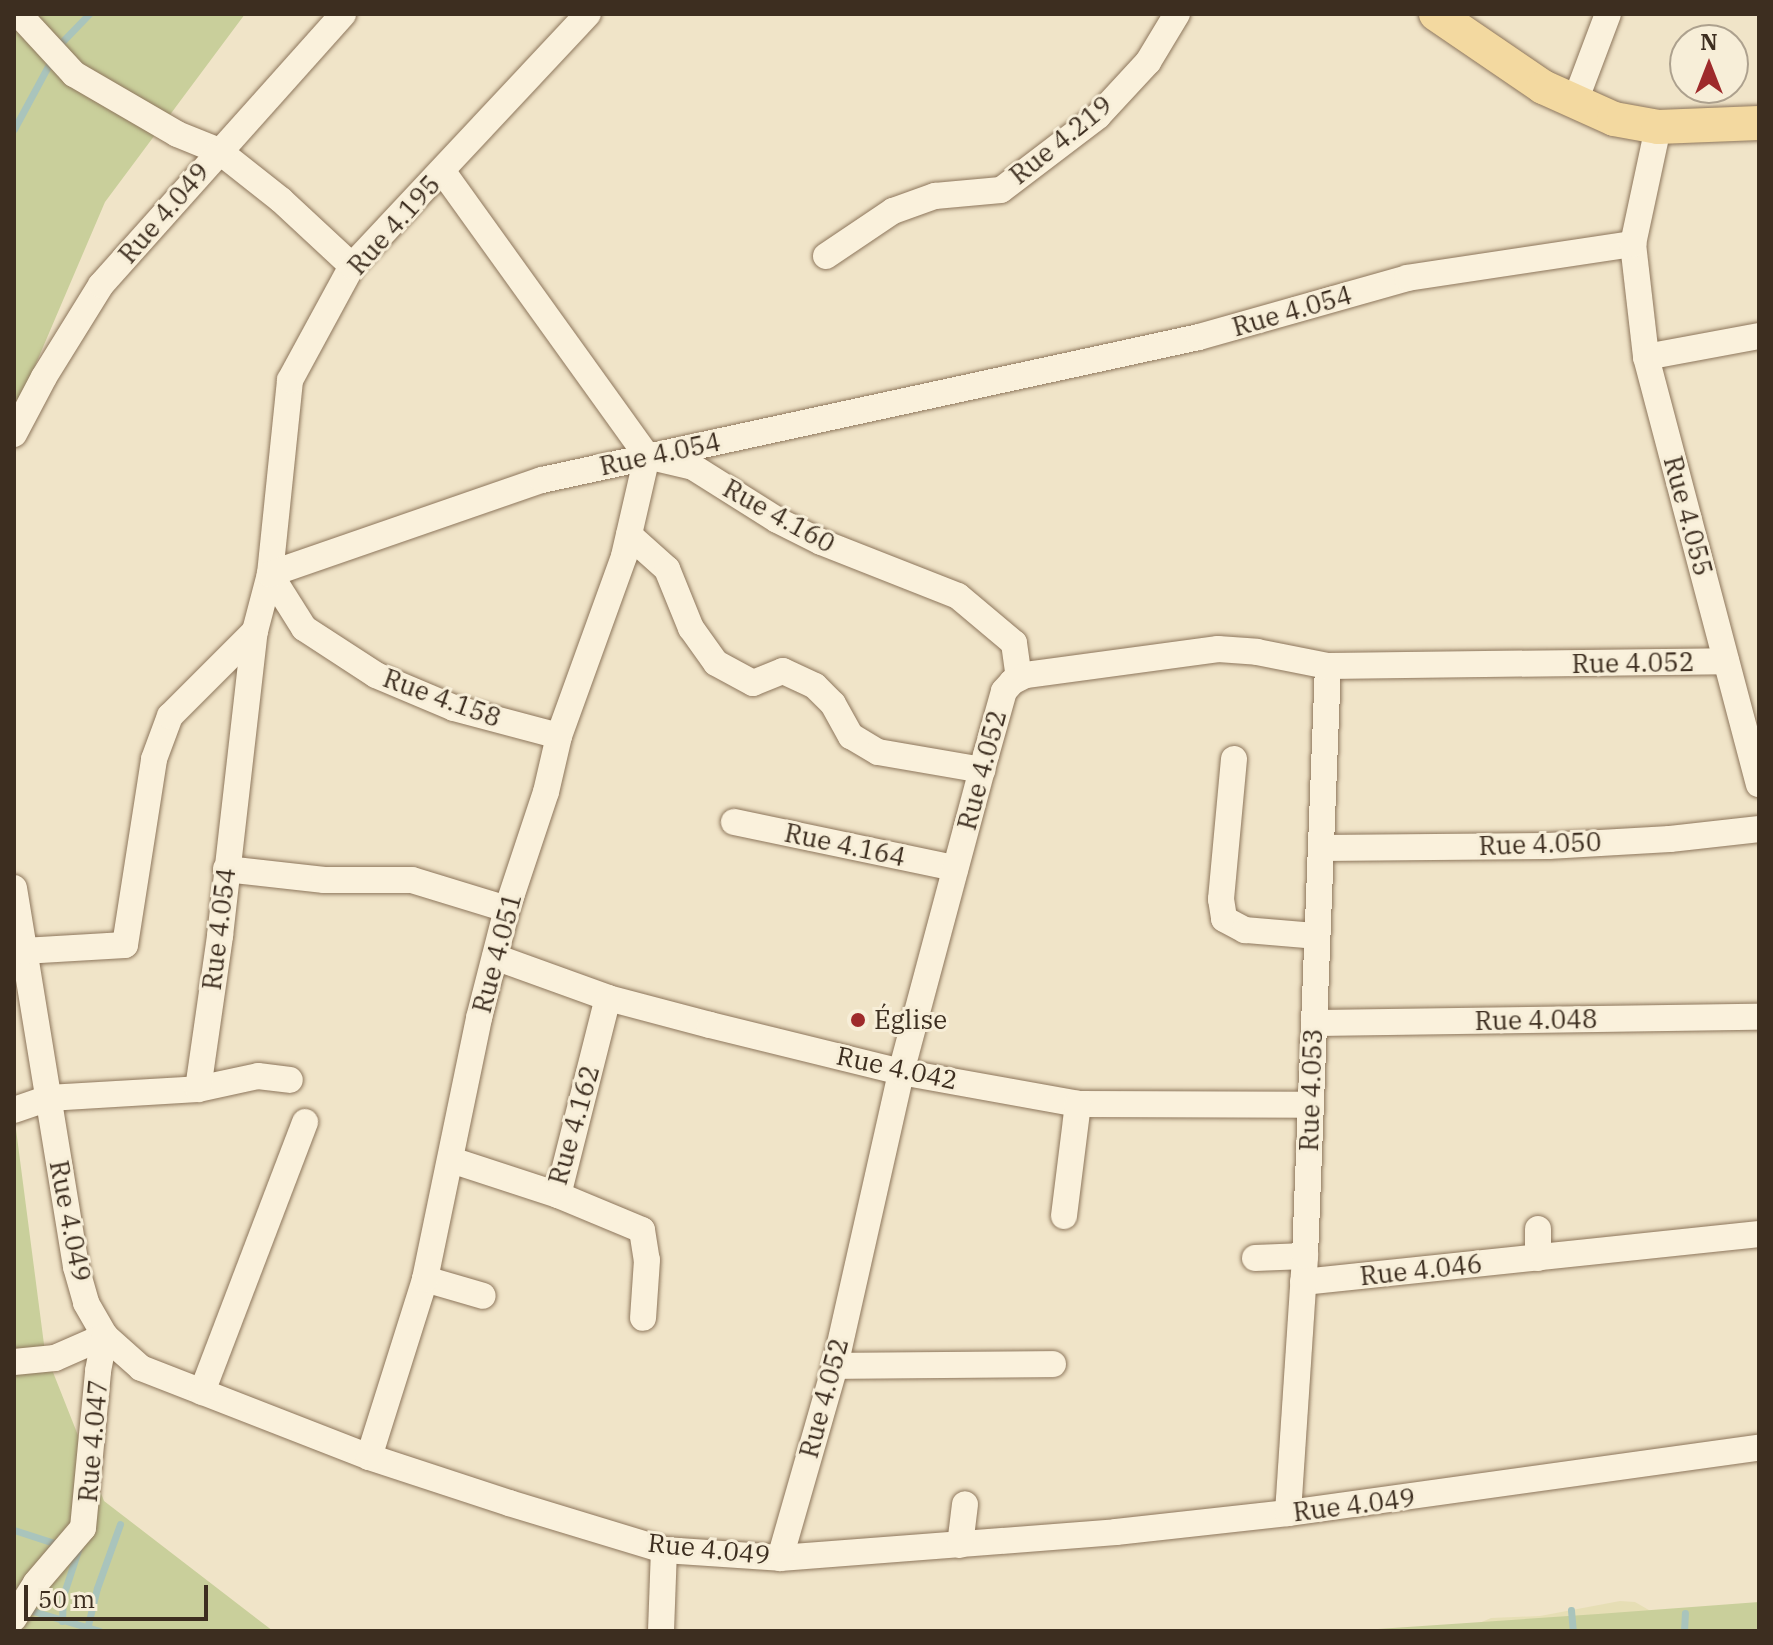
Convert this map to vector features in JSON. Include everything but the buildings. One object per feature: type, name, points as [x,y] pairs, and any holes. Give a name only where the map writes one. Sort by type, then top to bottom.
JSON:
[{"type":"main road","points":[[1436,14],[1543,87],[1574,104],[1614,119],[1658,127],[1759,123]]},
{"type":"street","name":"Rue 4.049","points":[[14,434],[44,377],[101,285],[343,14]]},
{"type":"street","name":"Rue 4.195","points":[[270,574],[290,380],[352,266],[588,14]]},
{"type":"street","name":"Rue 4.219","points":[[826,256],[893,211],[935,196],[1001,190],[1098,116],[1148,62],[1177,14]]},
{"type":"street","points":[[1574,104],[1608,14]]},
{"type":"street","points":[[26,22],[74,74],[177,134],[219,151],[254,177],[352,266]]},
{"type":"street","points":[[1633,244],[1658,127]]},
{"type":"street","points":[[443,172],[647,456]]},
{"type":"street","name":"Rue 4.055","points":[[1633,244],[1646,357],[1759,784]]},
{"type":"street","name":"Rue 4.054","points":[[198,1089],[220,936],[255,631],[270,574],[542,480],[1199,337],[1407,278],[1633,244]]},
{"type":"street","points":[[1646,357],[1759,336]]},
{"type":"street","name":"Rue 4.051","points":[[369,1457],[425,1279],[465,1079],[507,909],[546,792],[559,736],[629,535],[647,456]]},
{"type":"street","name":"Rue 4.160","points":[[647,456],[693,467],[777,520],[821,542],[958,596],[1014,643],[1019,677]]},
{"type":"street","points":[[629,535],[667,569],[691,628],[716,663],[753,683],[783,671],[815,686],[833,704],[851,736],[878,752],[982,770]]},
{"type":"street","name":"Rue 4.158","points":[[270,574],[304,628],[376,675],[454,708],[559,736]]},
{"type":"street","points":[[19,938],[125,945],[154,759],[170,716],[255,631]]},
{"type":"street","name":"Rue 4.052","points":[[780,1558],[835,1366],[901,1072],[1004,691],[1019,677],[1218,649],[1247,650],[1328,666],[1726,661]]},
{"type":"street","name":"Rue 4.053","points":[[1288,1513],[1304,1269],[1328,666]]},
{"type":"street","points":[[1234,759],[1221,899],[1224,919],[1245,930],[1317,936]]},
{"type":"street","name":"Rue 4.164","points":[[734,822],[955,868]]},
{"type":"street","name":"Rue 4.050","points":[[1321,848],[1548,846],[1670,839],[1759,829]]},
{"type":"street","points":[[226,869],[324,880],[412,880],[507,909]]},
{"type":"street","name":"Rue 4.049","points":[[14,888],[19,938],[76,1267],[86,1303],[105,1336],[141,1368],[369,1457],[664,1550],[780,1558],[960,1545],[1288,1513],[1759,1448]]},
{"type":"street","name":"Rue 4.042","points":[[495,957],[608,998],[901,1072],[1078,1104],[1311,1105]]},
{"type":"street","name":"Rue 4.162","points":[[451,1160],[558,1195],[608,998]]},
{"type":"street","name":"Rue 4.048","points":[[1314,1023],[1759,1017]]},
{"type":"street","points":[[14,1110],[48,1098],[198,1089],[258,1076],[290,1080]]},
{"type":"street","points":[[1064,1216],[1078,1104]]},
{"type":"street","points":[[202,1392],[305,1122]]},
{"type":"street","points":[[558,1195],[642,1230],[647,1260],[643,1318]]},
{"type":"street","points":[[1538,1229],[1538,1258]]},
{"type":"street","name":"Rue 4.046","points":[[1255,1258],[1304,1269],[1538,1258],[1759,1234]]},
{"type":"street","points":[[425,1279],[483,1296]]},
{"type":"street","points":[[14,1362],[55,1358],[105,1336]]},
{"type":"street","name":"Rue 4.047","points":[[14,1618],[36,1583],[83,1528],[98,1371],[105,1336]]},
{"type":"street","points":[[835,1366],[1053,1364]]},
{"type":"street","points":[[960,1545],[965,1504]]},
{"type":"street","points":[[661,1631],[664,1550]]},
{"type":"shaded area","points":[[1620,1601],[1635,1602],[1654,1613],[1759,1620],[1759,1631],[1461,1631],[1491,1618],[1540,1616]]},
{"type":"green space","points":[[14,14],[245,14],[105,202],[14,415]]},
{"type":"green space","points":[[14,1114],[45,1352],[104,1501],[273,1631],[14,1631]]},
{"type":"green space","points":[[1759,1602],[1759,1631],[1348,1631],[1598,1614]]},
{"type":"waterway","points":[[58,46],[89,14]]},
{"type":"waterway","points":[[14,129],[53,57]]},
{"type":"waterway","points":[[87,1629],[97,1588],[120,1524]]},
{"type":"waterway","points":[[14,1530],[57,1544]]},
{"type":"waterway","points":[[62,1621],[63,1596],[79,1547]]},
{"type":"waterway","points":[[26,1609],[100,1631]]},
{"type":"waterway","points":[[1571,1610],[1573,1631]]},
{"type":"waterway","points":[[1684,1631],[1685,1613]]},
{"type":"place","name":"Église","points":[[858,1020]]}]
